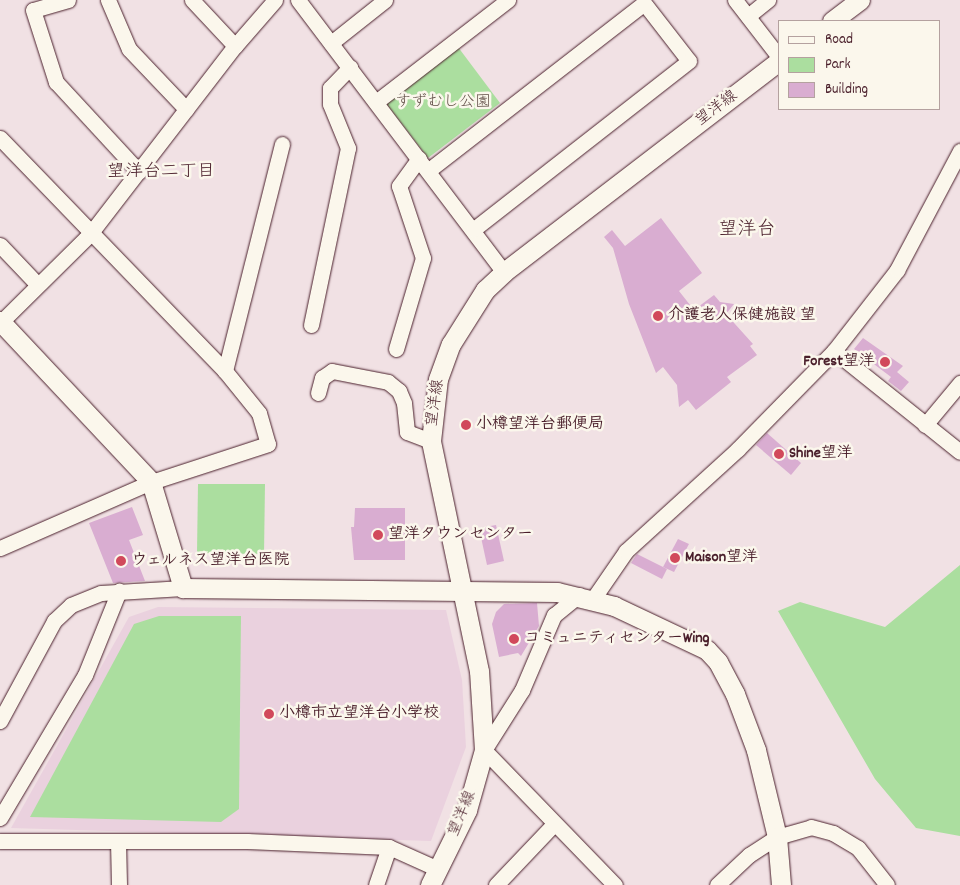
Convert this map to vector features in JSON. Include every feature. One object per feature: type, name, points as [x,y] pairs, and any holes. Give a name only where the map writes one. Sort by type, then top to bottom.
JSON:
[{"type":"street","points":[[68,0],[33,10],[56,82],[139,172]]},
{"type":"street","points":[[108,0],[129,49],[186,109]]},
{"type":"street","points":[[192,0],[235,46]]},
{"type":"street","points":[[183,588],[151,482],[0,322],[90,234],[235,46],[275,0]]},
{"type":"street","points":[[298,0],[429,170],[504,272]]},
{"type":"street","points":[[331,43],[385,0]]},
{"type":"street","points":[[376,102],[508,0]]},
{"type":"street","points":[[734,0],[778,56]]},
{"type":"street","points":[[748,16],[768,0]]},
{"type":"street","points":[[833,20],[860,0]]},
{"type":"street","points":[[429,170],[644,3],[689,61],[473,230]]},
{"type":"street","name":"望洋線","points":[[434,877],[466,810],[484,750],[479,671],[460,592],[432,441],[438,379],[451,344],[479,298],[504,272],[778,62]]},
{"type":"street","points":[[311,325],[348,148],[330,104],[330,88],[350,67]]},
{"type":"street","points":[[0,138],[90,234],[225,371],[259,413],[268,444],[151,482],[0,548]]},
{"type":"street","points":[[225,371],[282,144]]},
{"type":"street","points":[[616,885],[553,825],[484,750],[522,690],[554,615],[586,597],[626,550],[738,449],[834,351],[897,270],[960,151]]},
{"type":"street","points":[[396,349],[423,258],[398,186],[419,158]]},
{"type":"street","points":[[0,245],[37,284]]},
{"type":"street","points":[[834,351],[960,452]]},
{"type":"street","points":[[318,393],[322,378],[332,371],[388,382],[399,391],[407,432],[432,441]]},
{"type":"street","points":[[926,425],[960,383]]},
{"type":"street","points":[[0,721],[54,620],[71,605],[101,593],[183,588],[460,592],[586,597],[707,650],[718,662],[756,750],[777,837],[781,885]]},
{"type":"street","points":[[0,818],[85,675],[119,591]]},
{"type":"street","points":[[496,885],[553,825]]},
{"type":"street","points":[[717,885],[749,855],[777,837],[812,827],[833,833],[858,848],[887,885]]},
{"type":"street","points":[[0,841],[118,841],[390,847],[434,877]]},
{"type":"street","points":[[118,841],[118,885]]},
{"type":"street","points":[[376,885],[390,847]]},
{"type":"shaded area","name":"小樽市立望洋台小学校","points":[[158,607],[446,610],[462,680],[466,747],[431,841],[11,828],[129,617]]},
{"type":"green space","name":"すずむし公園","points":[[458,47],[500,103],[428,158],[385,102]]},
{"type":"green space","points":[[198,484],[265,484],[264,554],[197,553]]},
{"type":"green space","points":[[960,565],[960,836],[916,828],[875,779],[778,611],[800,602],[885,627]]},
{"type":"green space","points":[[159,616],[241,616],[239,809],[221,822],[30,817],[134,624]]},
{"type":"building","name":"介護老人保健施設 望","points":[[661,218],[702,273],[679,291],[694,310],[714,295],[720,302],[734,304],[726,314],[753,344],[750,346],[757,355],[727,377],[731,382],[696,410],[688,400],[679,407],[677,385],[663,367],[656,373],[629,304],[613,248],[604,237],[612,230],[625,246]]},
{"type":"building","name":"Forest望洋","points":[[863,338],[903,366],[897,372],[909,382],[901,391],[888,381],[891,377],[854,349]]},
{"type":"building","name":"Shine望洋","points":[[767,433],[801,463],[791,475],[756,445]]},
{"type":"building","name":"ウェルネス望洋台医院","points":[[132,507],[143,535],[129,540],[145,581],[113,583],[89,523]]},
{"type":"building","name":"望洋タウンセンター","points":[[355,508],[405,508],[405,560],[354,560],[351,527],[354,527]]},
{"type":"building","points":[[496,525],[504,561],[487,565],[479,528]]},
{"type":"building","points":[[678,539],[689,544],[674,572],[663,567]]},
{"type":"building","points":[[637,554],[667,569],[662,579],[631,563]]},
{"type":"building","name":"コミュニティセンターWing","points":[[537,603],[539,626],[521,656],[518,653],[499,657],[492,624],[496,612],[504,604]]},
{"type":"place","name":"介護老人保健施設 望","points":[[658,316]]},
{"type":"place","name":"Forest望洋","points":[[885,362]]},
{"type":"place","name":"小樽望洋台郵便局","points":[[466,425]]},
{"type":"place","name":"Shine望洋","points":[[779,454]]},
{"type":"place","name":"望洋タウンセンター","points":[[378,535]]},
{"type":"place","name":"Maison望洋","points":[[675,558]]},
{"type":"place","name":"ウェルネス望洋台医院","points":[[121,561]]},
{"type":"place","name":"コミュニティセンターWing","points":[[514,639]]},
{"type":"place","name":"小樽市立望洋台小学校","points":[[269,714]]},
{"type":"district","name":"望洋台二丁目","points":[[161,173]]},
{"type":"district","name":"望洋台","points":[[747,231]]}]
